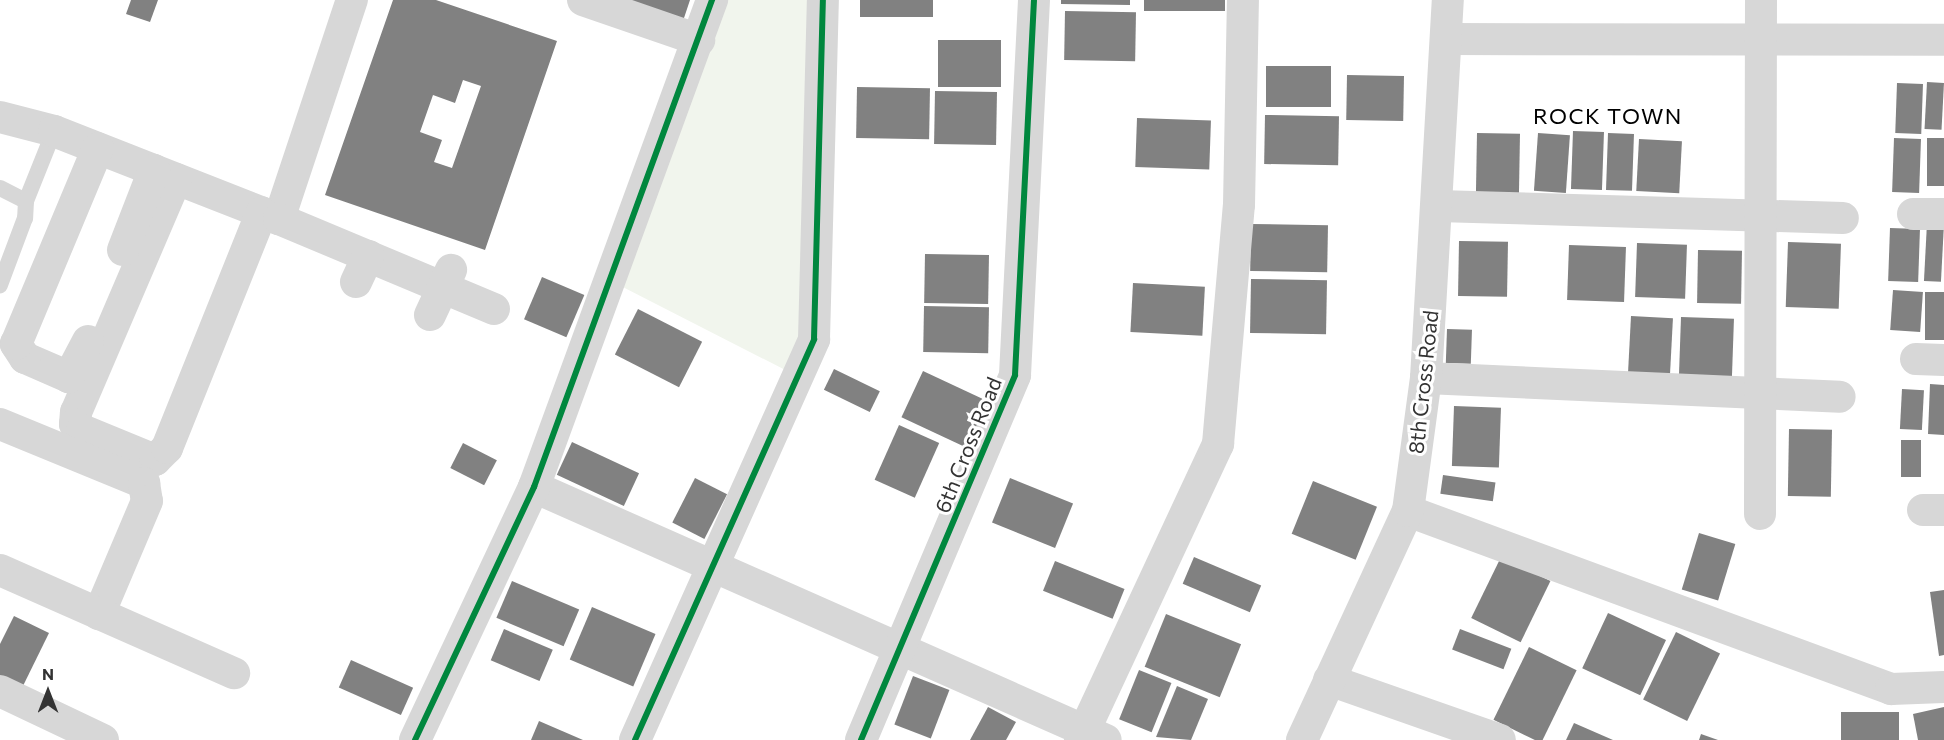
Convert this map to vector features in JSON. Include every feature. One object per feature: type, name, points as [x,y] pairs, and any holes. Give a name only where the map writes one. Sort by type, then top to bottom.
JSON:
[{"type":"street","points":[[165,174],[76,412],[75,424],[82,430],[156,460],[167,448],[270,216],[352,0]]},
{"type":"street","points":[[583,0],[699,40]]},
{"type":"street","points":[[415,740],[534,487],[712,0]]},
{"type":"street","points":[[635,740],[814,339],[823,0]]},
{"type":"street","name":"6th Cross Road","points":[[861,740],[900,653],[1015,375],[1034,0]]},
{"type":"street","points":[[534,487],[1090,737],[1218,444],[1239,205],[1243,0]]},
{"type":"street","name":"8th Cross Road","points":[[1302,740],[1408,511],[1426,378],[1438,206],[1448,0]]},
{"type":"street","points":[[1760,514],[1761,0]]},
{"type":"street","points":[[1446,39],[1944,40]]},
{"type":"street","points":[[0,117],[54,131],[270,216],[362,269],[441,291],[494,309]]},
{"type":"street","points":[[98,148],[16,344],[25,358],[69,377],[78,366],[165,174]]},
{"type":"street","points":[[1438,206],[1843,218]]},
{"type":"street","points":[[1912,214],[1944,214]]},
{"type":"street","points":[[1426,378],[1840,397]]},
{"type":"street","points":[[0,424],[144,483],[147,501],[99,614]]},
{"type":"street","points":[[1408,511],[1891,689],[1944,687]]},
{"type":"street","points":[[0,570],[234,674]]},
{"type":"street","points":[[1329,680],[1496,739]]},
{"type":"street","points":[[0,691],[103,740]]},
{"type":"lane","points":[[0,285],[25,218],[26,201],[54,131]]},
{"type":"lane","points":[[0,188],[26,201]]},
{"type":"shaded area","points":[[712,0],[823,0],[797,376],[613,282]]},
{"type":"building","points":[[131,0],[158,0],[150,22],[126,14]]},
{"type":"building","points":[[393,0],[436,0],[557,41],[485,250],[325,195]],"holes":[[[463,80],[481,86],[452,168],[434,162],[442,140],[420,132],[433,95],[455,103]]]},
{"type":"building","points":[[625,0],[690,0],[682,24]]},
{"type":"building","points":[[860,0],[933,0],[933,17],[860,17]]},
{"type":"building","points":[[1061,0],[1130,0],[1130,5],[1061,4]]},
{"type":"building","points":[[1144,0],[1225,0],[1225,11],[1144,11]]},
{"type":"building","points":[[1065,11],[1136,12],[1135,61],[1064,60]]},
{"type":"building","points":[[938,40],[1001,40],[1001,87],[938,87]]},
{"type":"building","points":[[1266,66],[1331,66],[1331,107],[1266,107]]},
{"type":"building","points":[[1347,75],[1404,76],[1403,121],[1346,120]]},
{"type":"building","points":[[1927,82],[1944,83],[1942,130],[1925,129]]},
{"type":"building","points":[[1897,83],[1923,84],[1921,134],[1895,133]]},
{"type":"building","points":[[857,87],[930,88],[929,139],[856,138]]},
{"type":"building","points":[[935,91],[997,92],[996,145],[934,144]]},
{"type":"building","points":[[1265,115],[1339,116],[1338,165],[1264,164]]},
{"type":"building","points":[[1137,118],[1211,121],[1209,170],[1135,167]]},
{"type":"building","points":[[1573,131],[1604,132],[1602,190],[1571,189]]},
{"type":"building","points":[[1477,133],[1520,134],[1519,194],[1476,193]]},
{"type":"building","points":[[1538,133],[1570,135],[1566,193],[1534,191]]},
{"type":"building","points":[[1608,133],[1634,134],[1632,191],[1606,190]]},
{"type":"building","points":[[1894,138],[1921,139],[1919,193],[1892,192]]},
{"type":"building","points":[[1927,138],[1944,138],[1944,186],[1927,186]]},
{"type":"building","points":[[1639,139],[1682,141],[1679,193],[1636,191]]},
{"type":"building","points":[[1927,223],[1944,224],[1941,282],[1924,281]]},
{"type":"building","points":[[1251,224],[1328,225],[1327,272],[1250,271]]},
{"type":"building","points":[[1890,228],[1920,229],[1918,282],[1888,281]]},
{"type":"building","points":[[1459,241],[1508,242],[1507,297],[1458,296]]},
{"type":"building","points":[[1788,242],[1841,244],[1839,309],[1786,307]]},
{"type":"building","points":[[1637,243],[1687,245],[1685,299],[1635,297]]},
{"type":"building","points":[[1569,245],[1626,247],[1624,302],[1567,300]]},
{"type":"building","points":[[1698,250],[1742,251],[1741,304],[1697,303]]},
{"type":"building","points":[[925,254],[989,255],[988,304],[924,303]]},
{"type":"building","points":[[542,277],[584,295],[566,337],[524,319]]},
{"type":"building","points":[[1251,279],[1327,280],[1326,334],[1250,333]]},
{"type":"building","points":[[1133,283],[1205,287],[1202,336],[1130,332]]},
{"type":"building","points":[[1893,290],[1923,292],[1920,332],[1890,330]]},
{"type":"building","points":[[1925,292],[1944,292],[1944,340],[1925,340]]},
{"type":"building","points":[[924,306],[989,307],[988,353],[923,352]]},
{"type":"building","points":[[638,309],[702,342],[679,387],[615,354]]},
{"type":"building","points":[[1631,316],[1673,318],[1670,380],[1628,378]]},
{"type":"building","points":[[1681,317],[1734,319],[1732,377],[1679,375]]},
{"type":"building","points":[[1447,329],[1472,330],[1471,364],[1446,363]]},
{"type":"building","points":[[834,369],[880,391],[870,412],[824,390]]},
{"type":"building","points":[[923,371],[988,401],[967,448],[901,417]]},
{"type":"building","points":[[1930,384],[1944,385],[1944,435],[1928,434]]},
{"type":"building","points":[[1902,389],[1924,390],[1922,430],[1900,429]]},
{"type":"building","points":[[1454,406],[1501,408],[1499,468],[1452,466]]},
{"type":"building","points":[[899,425],[939,443],[915,498],[875,480]]},
{"type":"building","points":[[1789,429],[1832,430],[1831,497],[1788,496]]},
{"type":"building","points":[[1901,440],[1921,440],[1921,477],[1901,477]]},
{"type":"building","points":[[572,442],[639,473],[624,506],[557,475]]},
{"type":"building","points":[[463,443],[497,460],[484,485],[450,468]]},
{"type":"building","points":[[1443,475],[1495,482],[1493,501],[1440,494]]},
{"type":"building","points":[[695,478],[727,494],[704,539],[672,523]]},
{"type":"building","points":[[1010,478],[1073,503],[1055,548],[992,523]]},
{"type":"building","points":[[1313,481],[1377,507],[1356,560],[1292,534]]},
{"type":"building","points":[[1699,533],[1735,544],[1718,601],[1682,589]]},
{"type":"building","points":[[1194,557],[1261,586],[1250,612],[1183,584]]},
{"type":"building","points":[[1501,557],[1550,581],[1521,642],[1471,618]]},
{"type":"building","points":[[1055,561],[1125,589],[1113,619],[1043,591]]},
{"type":"building","points":[[512,581],[579,610],[564,646],[496,618]]},
{"type":"building","points":[[1944,590],[1944,655],[1939,656],[1930,592]]},
{"type":"building","points":[[592,607],[656,634],[633,686],[570,659]]},
{"type":"building","points":[[1608,613],[1666,640],[1640,695],[1582,668]]},
{"type":"building","points":[[1166,614],[1241,644],[1220,697],[1145,667]]},
{"type":"building","points":[[14,616],[49,633],[20,692],[0,682],[0,644]]},
{"type":"building","points":[[504,629],[553,650],[540,681],[491,660]]},
{"type":"building","points":[[1460,629],[1511,649],[1503,669],[1452,650]]},
{"type":"building","points":[[1676,632],[1720,653],[1687,721],[1643,699]]},
{"type":"building","points":[[1529,647],[1577,670],[1543,740],[1535,740],[1493,720]]},
{"type":"building","points":[[351,660],[413,688],[401,715],[339,687]]},
{"type":"building","points":[[1139,670],[1171,683],[1152,732],[1119,719]]},
{"type":"building","points":[[913,676],[949,690],[931,739],[894,725]]},
{"type":"building","points":[[1177,686],[1208,699],[1191,740],[1156,737]]},
{"type":"building","points":[[988,707],[1016,722],[1006,740],[970,740]]},
{"type":"building","points":[[1944,707],[1944,740],[1918,740],[1913,714]]},
{"type":"building","points":[[1841,712],[1899,712],[1899,740],[1841,740]]},
{"type":"building","points":[[539,721],[583,740],[531,740]]},
{"type":"building","points":[[1574,723],[1613,740],[1566,740]]},
{"type":"building","points":[[1701,734],[1718,740],[1699,740]]},
{"type":"cycle path","points":[[415,740],[534,487],[712,0]]},
{"type":"cycle path","points":[[635,740],[814,339],[823,0]]},
{"type":"cycle path","points":[[861,740],[1015,375],[1034,0]]},
{"type":"district","name":"ROCK TOWN","points":[[1608,116]]}]
